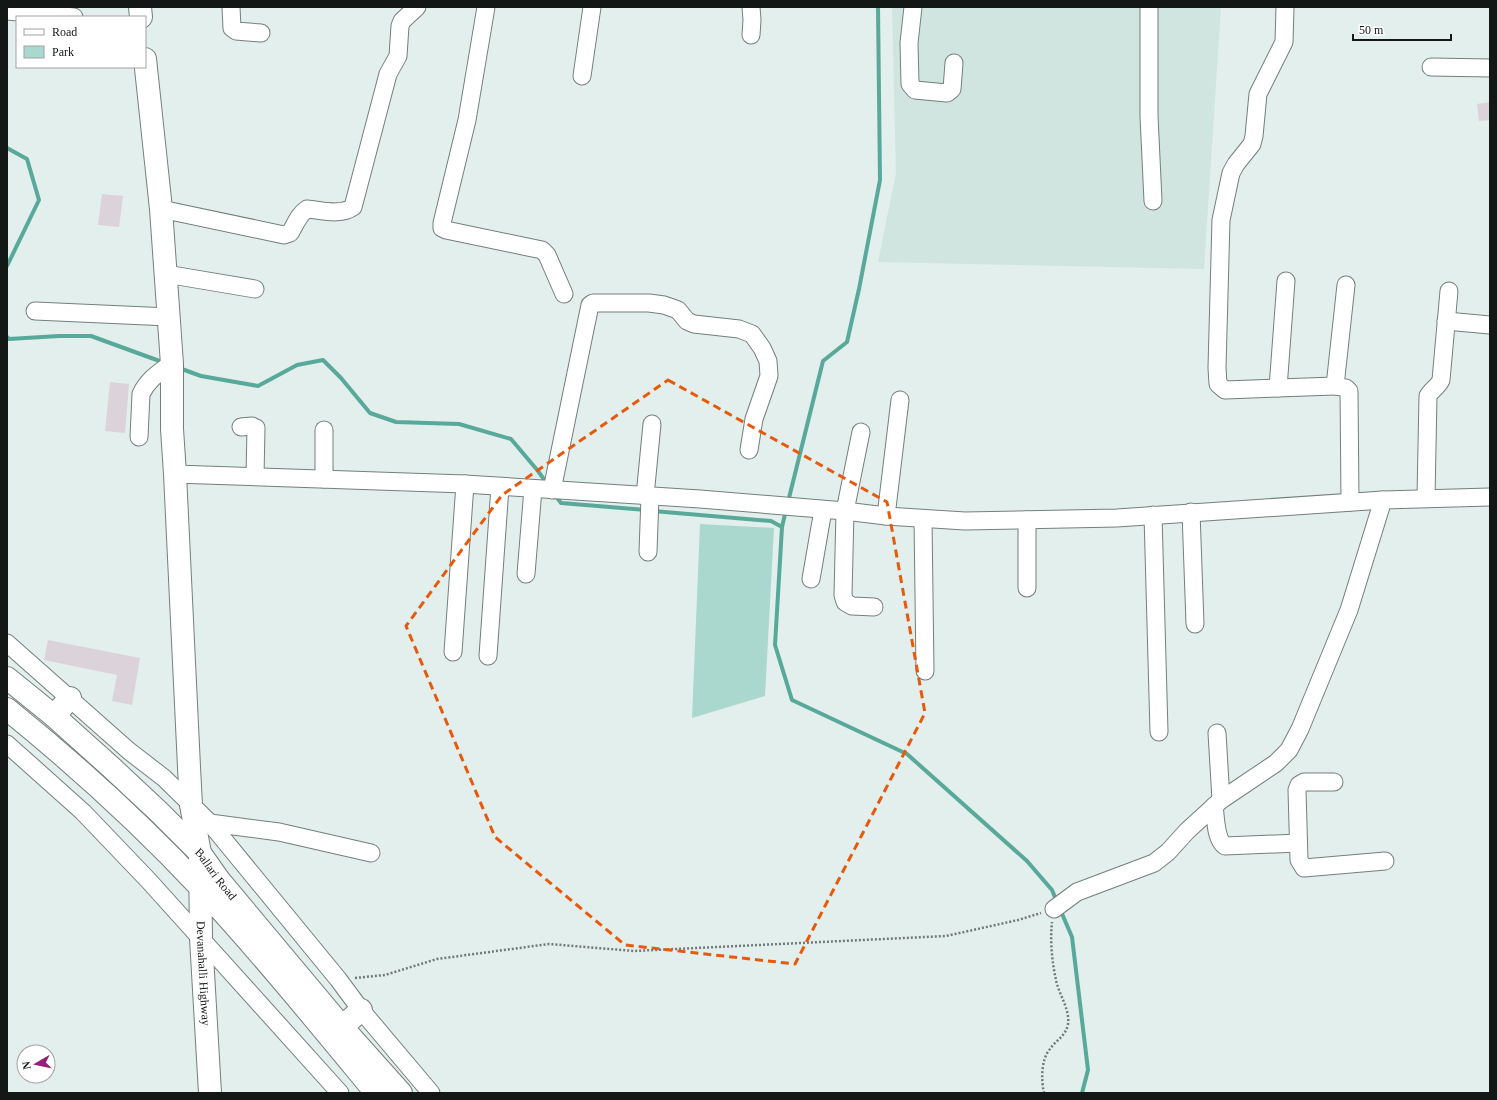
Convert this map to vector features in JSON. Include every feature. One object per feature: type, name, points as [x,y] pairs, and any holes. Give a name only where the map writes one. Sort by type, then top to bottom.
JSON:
[{"type":"main road","name":"Devanahalli Highway","points":[[146,68],[161,209],[169,317],[172,366],[172,429],[192,805],[200,853],[201,938],[210,1093]]},
{"type":"main road","name":"Ballari Road","points":[[7,678],[54,716],[159,812],[200,853],[219,880],[342,1026],[401,1093]]},
{"type":"main road","points":[[54,716],[70,698]]},
{"type":"main road","name":"Ballari Road","points":[[7,709],[98,787],[146,832],[201,888],[376,1093]]},
{"type":"main road","points":[[342,1026],[361,1010]]},
{"type":"street","points":[[230,7],[232,28],[236,31],[262,33]]},
{"type":"street","points":[[161,209],[284,235],[290,233],[303,211],[307,209],[346,212],[353,207],[388,74],[398,56],[400,26],[402,21],[417,7]]},
{"type":"street","points":[[486,7],[467,120],[442,228],[542,250],[547,255],[564,294]]},
{"type":"street","points":[[582,76],[592,7]]},
{"type":"street","points":[[751,7],[751,35]]},
{"type":"street","points":[[913,7],[909,43],[910,84],[912,87],[915,90],[950,92],[952,89],[954,63]]},
{"type":"street","points":[[1149,7],[1149,116],[1153,201]]},
{"type":"street","points":[[1285,7],[1284,42],[1258,94],[1252,144],[1236,164],[1231,173],[1221,220],[1218,384],[1225,390],[1335,386],[1346,388],[1349,391],[1350,502]]},
{"type":"street","points":[[7,11],[63,16]]},
{"type":"street","points":[[1431,67],[1490,68]]},
{"type":"street","points":[[166,274],[255,289]]},
{"type":"street","points":[[1278,388],[1286,281]]},
{"type":"street","points":[[1335,386],[1346,285]]},
{"type":"street","points":[[1426,497],[1428,396],[1441,380],[1449,292]]},
{"type":"street","points":[[526,574],[543,490],[590,306],[593,303],[649,303],[664,305],[678,310],[687,321],[694,324],[739,329],[752,334],[762,348],[768,361],[769,376],[754,419],[749,450]]},
{"type":"street","points":[[35,310],[169,317]]},
{"type":"street","points":[[1446,321],[1490,325]]},
{"type":"street","points":[[139,437],[141,394],[150,380],[172,366]]},
{"type":"street","points":[[886,516],[900,400]]},
{"type":"street","points":[[648,552],[647,496],[652,424]]},
{"type":"street","points":[[241,427],[252,426],[256,428],[255,476]]},
{"type":"street","points":[[324,430],[324,479]]},
{"type":"street","points":[[861,432],[845,511],[843,595],[845,602],[852,606],[874,607]]},
{"type":"street","points":[[175,474],[465,484],[543,490],[700,498],[886,516],[965,521],[1152,515],[1426,497],[1490,497]]},
{"type":"street","points":[[454,652],[465,484]]},
{"type":"street","points":[[488,656],[500,487]]},
{"type":"street","points":[[1054,909],[1077,892],[1154,863],[1168,852],[1187,831],[1218,803],[1276,763],[1289,750],[1300,729],[1349,610],[1383,500]]},
{"type":"street","points":[[811,579],[823,510]]},
{"type":"street","points":[[1192,512],[1195,624]]},
{"type":"street","points":[[1152,515],[1159,732]]},
{"type":"street","points":[[923,519],[926,671]]},
{"type":"street","points":[[1027,520],[1027,588]]},
{"type":"street","points":[[7,643],[129,751],[164,778],[210,823],[338,979],[361,1010],[431,1093]]},
{"type":"street","points":[[1217,733],[1219,838],[1222,844],[1225,846],[1298,843]]},
{"type":"street","points":[[7,744],[83,812],[201,938],[340,1093]]},
{"type":"street","points":[[1334,782],[1304,782],[1299,785],[1297,790],[1298,860],[1304,868],[1385,861]]},
{"type":"street","points":[[210,823],[279,832],[371,853]]},
{"type":"path","points":[[338,979],[385,975],[437,959],[549,944],[634,951],[946,936],[1018,920],[1054,909],[1050,937],[1056,981],[1067,1010],[1068,1025],[1065,1034],[1050,1049],[1045,1057],[1043,1069],[1044,1093]]},
{"type":"highlighted area","points":[[668,380],[887,502],[925,713],[795,964],[625,945],[495,837],[406,626],[502,495]]},
{"type":"shaded area","points":[[892,7],[1221,7],[1204,269],[878,262],[896,173]]},
{"type":"green space","points":[[700,524],[774,528],[765,696],[692,718]]},
{"type":"building","points":[[1490,102],[1490,120],[1479,121],[1477,104]]},
{"type":"building","points":[[102,194],[123,196],[119,227],[98,225]]},
{"type":"building","points":[[110,382],[129,384],[125,433],[105,431]]},
{"type":"building","points":[[48,640],[140,658],[132,705],[112,701],[117,675],[44,660]]},
{"type":"waterway","points":[[788,502],[823,361],[847,342],[880,180],[878,7]]},
{"type":"waterway","points":[[7,148],[27,159],[39,200],[7,266]]},
{"type":"waterway","points":[[7,337],[9,339],[91,336],[165,363]]},
{"type":"waterway","points":[[179,368],[201,376],[258,386],[297,365],[323,360],[341,378],[370,413],[396,422],[459,424],[511,439],[548,485]]},
{"type":"waterway","points":[[555,495],[561,503],[646,510]]},
{"type":"waterway","points":[[782,527],[786,510]]},
{"type":"waterway","points":[[653,511],[771,521],[782,527],[775,645],[792,700],[907,754],[1027,861],[1052,890],[1057,902]]},
{"type":"waterway","points":[[1060,909],[1072,937],[1088,1070],[1082,1093]]}]
